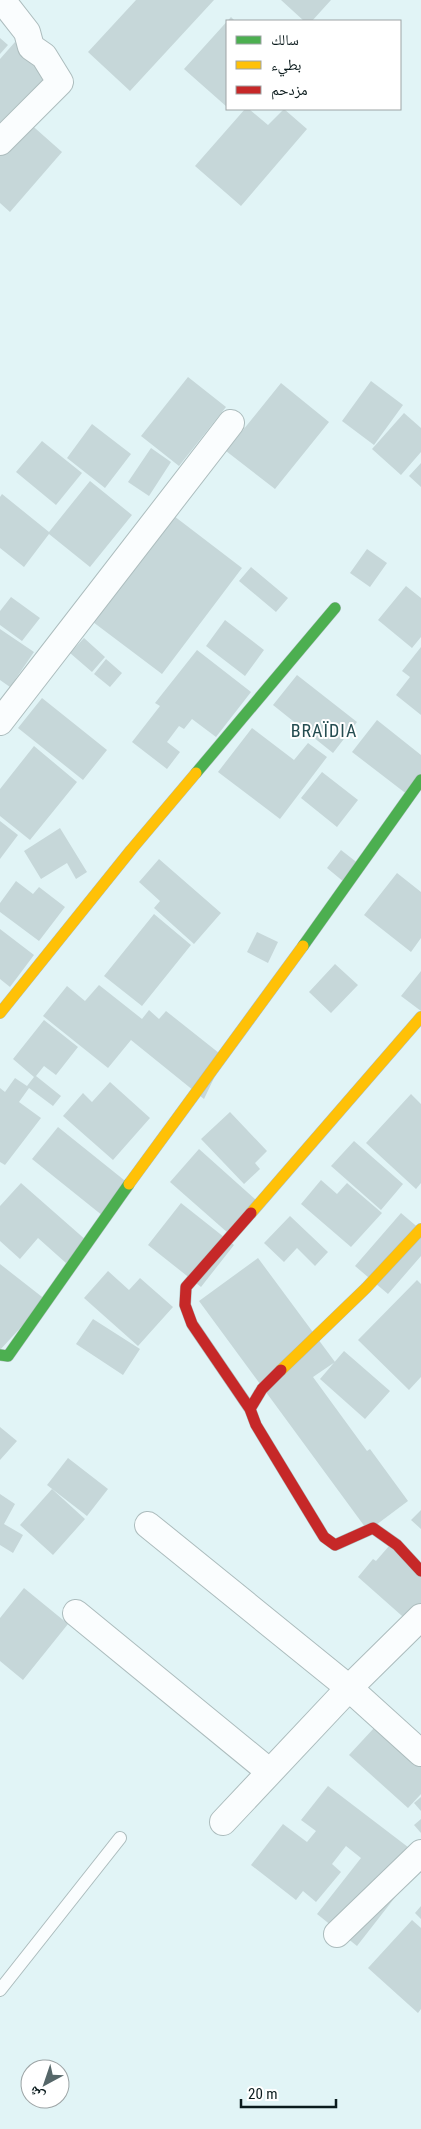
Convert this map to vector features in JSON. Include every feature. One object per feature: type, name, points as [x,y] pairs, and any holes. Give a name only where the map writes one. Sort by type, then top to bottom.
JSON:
[{"type":"street","points":[[0,142],[60,82],[44,56],[31,47],[27,32],[2,0]]},
{"type":"street","points":[[0,722],[231,423]]},
{"type":"street","points":[[0,1013],[130,850],[335,608]]},
{"type":"street","points":[[0,1355],[8,1356],[178,1115],[336,902],[421,780]]},
{"type":"street","points":[[421,1017],[186,1286],[185,1304],[192,1324],[250,1408],[256,1425],[324,1537],[336,1545],[373,1528],[397,1545],[421,1571]]},
{"type":"street","points":[[250,1408],[262,1389],[366,1288],[421,1228]]},
{"type":"street","points":[[148,1525],[349,1688],[421,1753]]},
{"type":"street","points":[[76,1613],[270,1772]]},
{"type":"street","points":[[223,1822],[349,1688],[421,1617]]},
{"type":"street","points":[[337,1934],[421,1853]]},
{"type":"lane","points":[[0,1990],[120,1838]]},
{"type":"building","points":[[136,0],[214,0],[130,91],[88,52]]},
{"type":"building","points":[[281,0],[331,0],[313,20],[303,20]]},
{"type":"building","points":[[226,22],[226,106],[184,69]]},
{"type":"building","points":[[0,38],[8,45],[0,54]]},
{"type":"building","points":[[15,42],[54,78],[0,124],[0,59]]},
{"type":"building","points":[[244,110],[250,110],[268,125],[285,110],[307,129],[241,206],[195,166]]},
{"type":"building","points":[[27,121],[62,152],[10,212],[0,203],[0,152]]},
{"type":"building","points":[[188,377],[226,407],[179,466],[141,436]]},
{"type":"building","points":[[371,381],[403,405],[374,445],[342,421]]},
{"type":"building","points":[[281,383],[329,422],[275,489],[226,451]]},
{"type":"building","points":[[404,413],[421,428],[421,452],[401,475],[372,449]]},
{"type":"building","points":[[92,424],[131,454],[105,488],[67,458]]},
{"type":"building","points":[[42,441],[82,473],[56,505],[16,472]]},
{"type":"building","points":[[151,448],[171,462],[149,496],[128,482]]},
{"type":"building","points":[[421,463],[421,487],[409,476]]},
{"type":"building","points":[[90,481],[132,515],[90,567],[49,534],[24,567],[0,548],[0,497],[2,494],[49,532]]},
{"type":"building","points":[[174,516],[242,568],[162,674],[93,622]]},
{"type":"building","points":[[367,549],[387,563],[370,587],[350,573]]},
{"type":"building","points":[[251,567],[288,598],[276,612],[239,581]]},
{"type":"building","points":[[406,586],[421,598],[421,637],[412,648],[378,620]]},
{"type":"building","points":[[11,597],[40,618],[22,641],[0,625],[0,611]]},
{"type":"building","points":[[225,620],[264,650],[245,676],[206,646]]},
{"type":"building","points":[[0,629],[34,652],[10,687],[0,680]]},
{"type":"building","points":[[84,638],[105,657],[92,672],[70,653]]},
{"type":"building","points":[[421,647],[421,715],[396,695],[410,677],[402,671]]},
{"type":"building","points":[[197,650],[251,692],[216,737],[192,719],[184,729],[179,726],[167,742],[180,752],[167,769],[132,742],[160,706],[155,703]]},
{"type":"building","points":[[106,659],[122,673],[110,687],[94,674]]},
{"type":"building","points":[[297,675],[357,722],[333,753],[273,705]]},
{"type":"building","points":[[42,698],[107,750],[83,780],[18,728]]},
{"type":"building","points":[[377,720],[421,755],[421,779],[408,795],[352,752]]},
{"type":"building","points":[[252,728],[294,760],[308,743],[327,757],[280,819],[218,772]]},
{"type":"building","points":[[34,746],[77,782],[30,840],[0,816],[0,789]]},
{"type":"building","points":[[322,772],[358,800],[337,827],[301,798]]},
{"type":"building","points":[[0,821],[18,835],[0,859]]},
{"type":"building","points":[[60,828],[87,872],[76,879],[67,863],[41,879],[24,851]]},
{"type":"building","points":[[341,850],[364,868],[350,887],[327,868]]},
{"type":"building","points":[[159,859],[221,913],[194,944],[154,908],[160,901],[139,882]]},
{"type":"building","points":[[397,873],[421,892],[421,938],[411,952],[364,915]]},
{"type":"building","points":[[16,881],[33,894],[39,887],[65,907],[39,941],[0,912],[0,903]]},
{"type":"building","points":[[154,914],[191,945],[142,1006],[104,976]]},
{"type":"building","points":[[0,929],[34,955],[10,987],[0,979]]},
{"type":"building","points":[[257,932],[278,942],[268,963],[247,952]]},
{"type":"building","points":[[335,964],[358,985],[331,1013],[309,992]]},
{"type":"building","points":[[421,971],[421,1011],[401,996]]},
{"type":"building","points":[[99,985],[142,1019],[149,1010],[159,1019],[166,1011],[224,1057],[204,1099],[131,1040],[108,1068],[43,1016],[67,986],[85,1001]]},
{"type":"building","points":[[44,1020],[78,1047],[56,1075],[44,1066],[36,1076],[61,1096],[53,1106],[29,1088],[19,1102],[41,1118],[5,1165],[0,1162],[0,1088],[5,1092],[15,1078],[27,1086],[34,1077],[13,1059]]},
{"type":"building","points":[[110,1082],[150,1118],[113,1160],[63,1116],[83,1093],[92,1102]]},
{"type":"building","points":[[411,1094],[421,1104],[421,1183],[416,1189],[366,1143]]},
{"type":"building","points":[[230,1112],[267,1151],[255,1163],[260,1169],[244,1184],[201,1139]]},
{"type":"building","points":[[58,1127],[134,1188],[108,1220],[32,1159]]},
{"type":"building","points":[[354,1141],[403,1184],[381,1210],[331,1166]]},
{"type":"building","points":[[199,1149],[257,1201],[228,1233],[170,1182]]},
{"type":"building","points":[[321,1180],[337,1194],[347,1183],[382,1213],[351,1247],[301,1204]]},
{"type":"building","points":[[21,1183],[87,1241],[66,1263],[38,1238],[20,1259],[0,1241],[0,1206]]},
{"type":"building","points":[[181,1203],[234,1245],[201,1287],[148,1245]]},
{"type":"building","points":[[401,1213],[421,1230],[421,1256],[388,1294],[355,1266]]},
{"type":"building","points":[[290,1216],[328,1252],[315,1266],[297,1248],[284,1262],[264,1243]]},
{"type":"building","points":[[258,1258],[335,1362],[313,1377],[367,1451],[370,1449],[408,1501],[368,1531],[199,1301]]},
{"type":"building","points":[[0,1264],[46,1300],[0,1350]]},
{"type":"building","points":[[108,1271],[129,1290],[140,1278],[173,1307],[138,1346],[84,1298]]},
{"type":"building","points":[[417,1280],[421,1284],[421,1377],[409,1390],[358,1340]]},
{"type":"building","points":[[93,1319],[140,1349],[123,1375],[76,1344]]},
{"type":"building","points":[[344,1351],[390,1391],[365,1419],[320,1379]]},
{"type":"building","points":[[0,1427],[17,1441],[0,1460]]},
{"type":"building","points":[[68,1458],[108,1489],[87,1516],[47,1485]]},
{"type":"building","points":[[52,1489],[85,1519],[53,1555],[20,1525]]},
{"type":"building","points":[[0,1494],[15,1504],[4,1524],[23,1535],[13,1553],[0,1545]]},
{"type":"building","points":[[421,1510],[421,1529],[411,1520]]},
{"type":"building","points":[[389,1546],[421,1574],[421,1611],[410,1623],[358,1577],[373,1559],[376,1561]]},
{"type":"building","points":[[24,1588],[68,1624],[23,1680],[0,1661],[0,1618]]},
{"type":"building","points":[[374,1728],[402,1753],[421,1749],[421,1794],[408,1808],[349,1755]]},
{"type":"building","points":[[328,1786],[421,1857],[421,1864],[357,1946],[317,1914],[361,1858],[346,1846],[332,1864],[341,1872],[316,1902],[303,1891],[296,1900],[251,1865],[283,1824],[307,1842],[316,1831],[301,1820]]},
{"type":"building","points":[[421,1797],[421,1811],[414,1803]]},
{"type":"building","points":[[421,1819],[421,1833],[414,1825]]},
{"type":"building","points":[[421,1906],[421,1919],[415,1913]]},
{"type":"building","points":[[412,1920],[421,1928],[421,2009],[418,2013],[368,1968]]},
{"type":"traffic: fast","points":[[196,773],[335,608]]},
{"type":"traffic: fast","points":[[303,946],[421,780]]},
{"type":"traffic: fast","points":[[0,1355],[8,1356],[129,1184]]},
{"type":"traffic: slow","points":[[0,1013],[131,850],[196,773]]},
{"type":"traffic: slow","points":[[129,1184],[303,946]]},
{"type":"traffic: slow","points":[[251,1213],[421,1017]]},
{"type":"traffic: slow","points":[[281,1370],[366,1288],[421,1229]]},
{"type":"traffic: jam","points":[[250,1409],[192,1324],[185,1305],[186,1287],[251,1213]]},
{"type":"traffic: jam","points":[[281,1370],[262,1389],[250,1409],[256,1425],[324,1537],[335,1545],[373,1528],[397,1545],[421,1571]]},
{"type":"district","name":"BRAÏDIA","points":[[324,730]]}]
